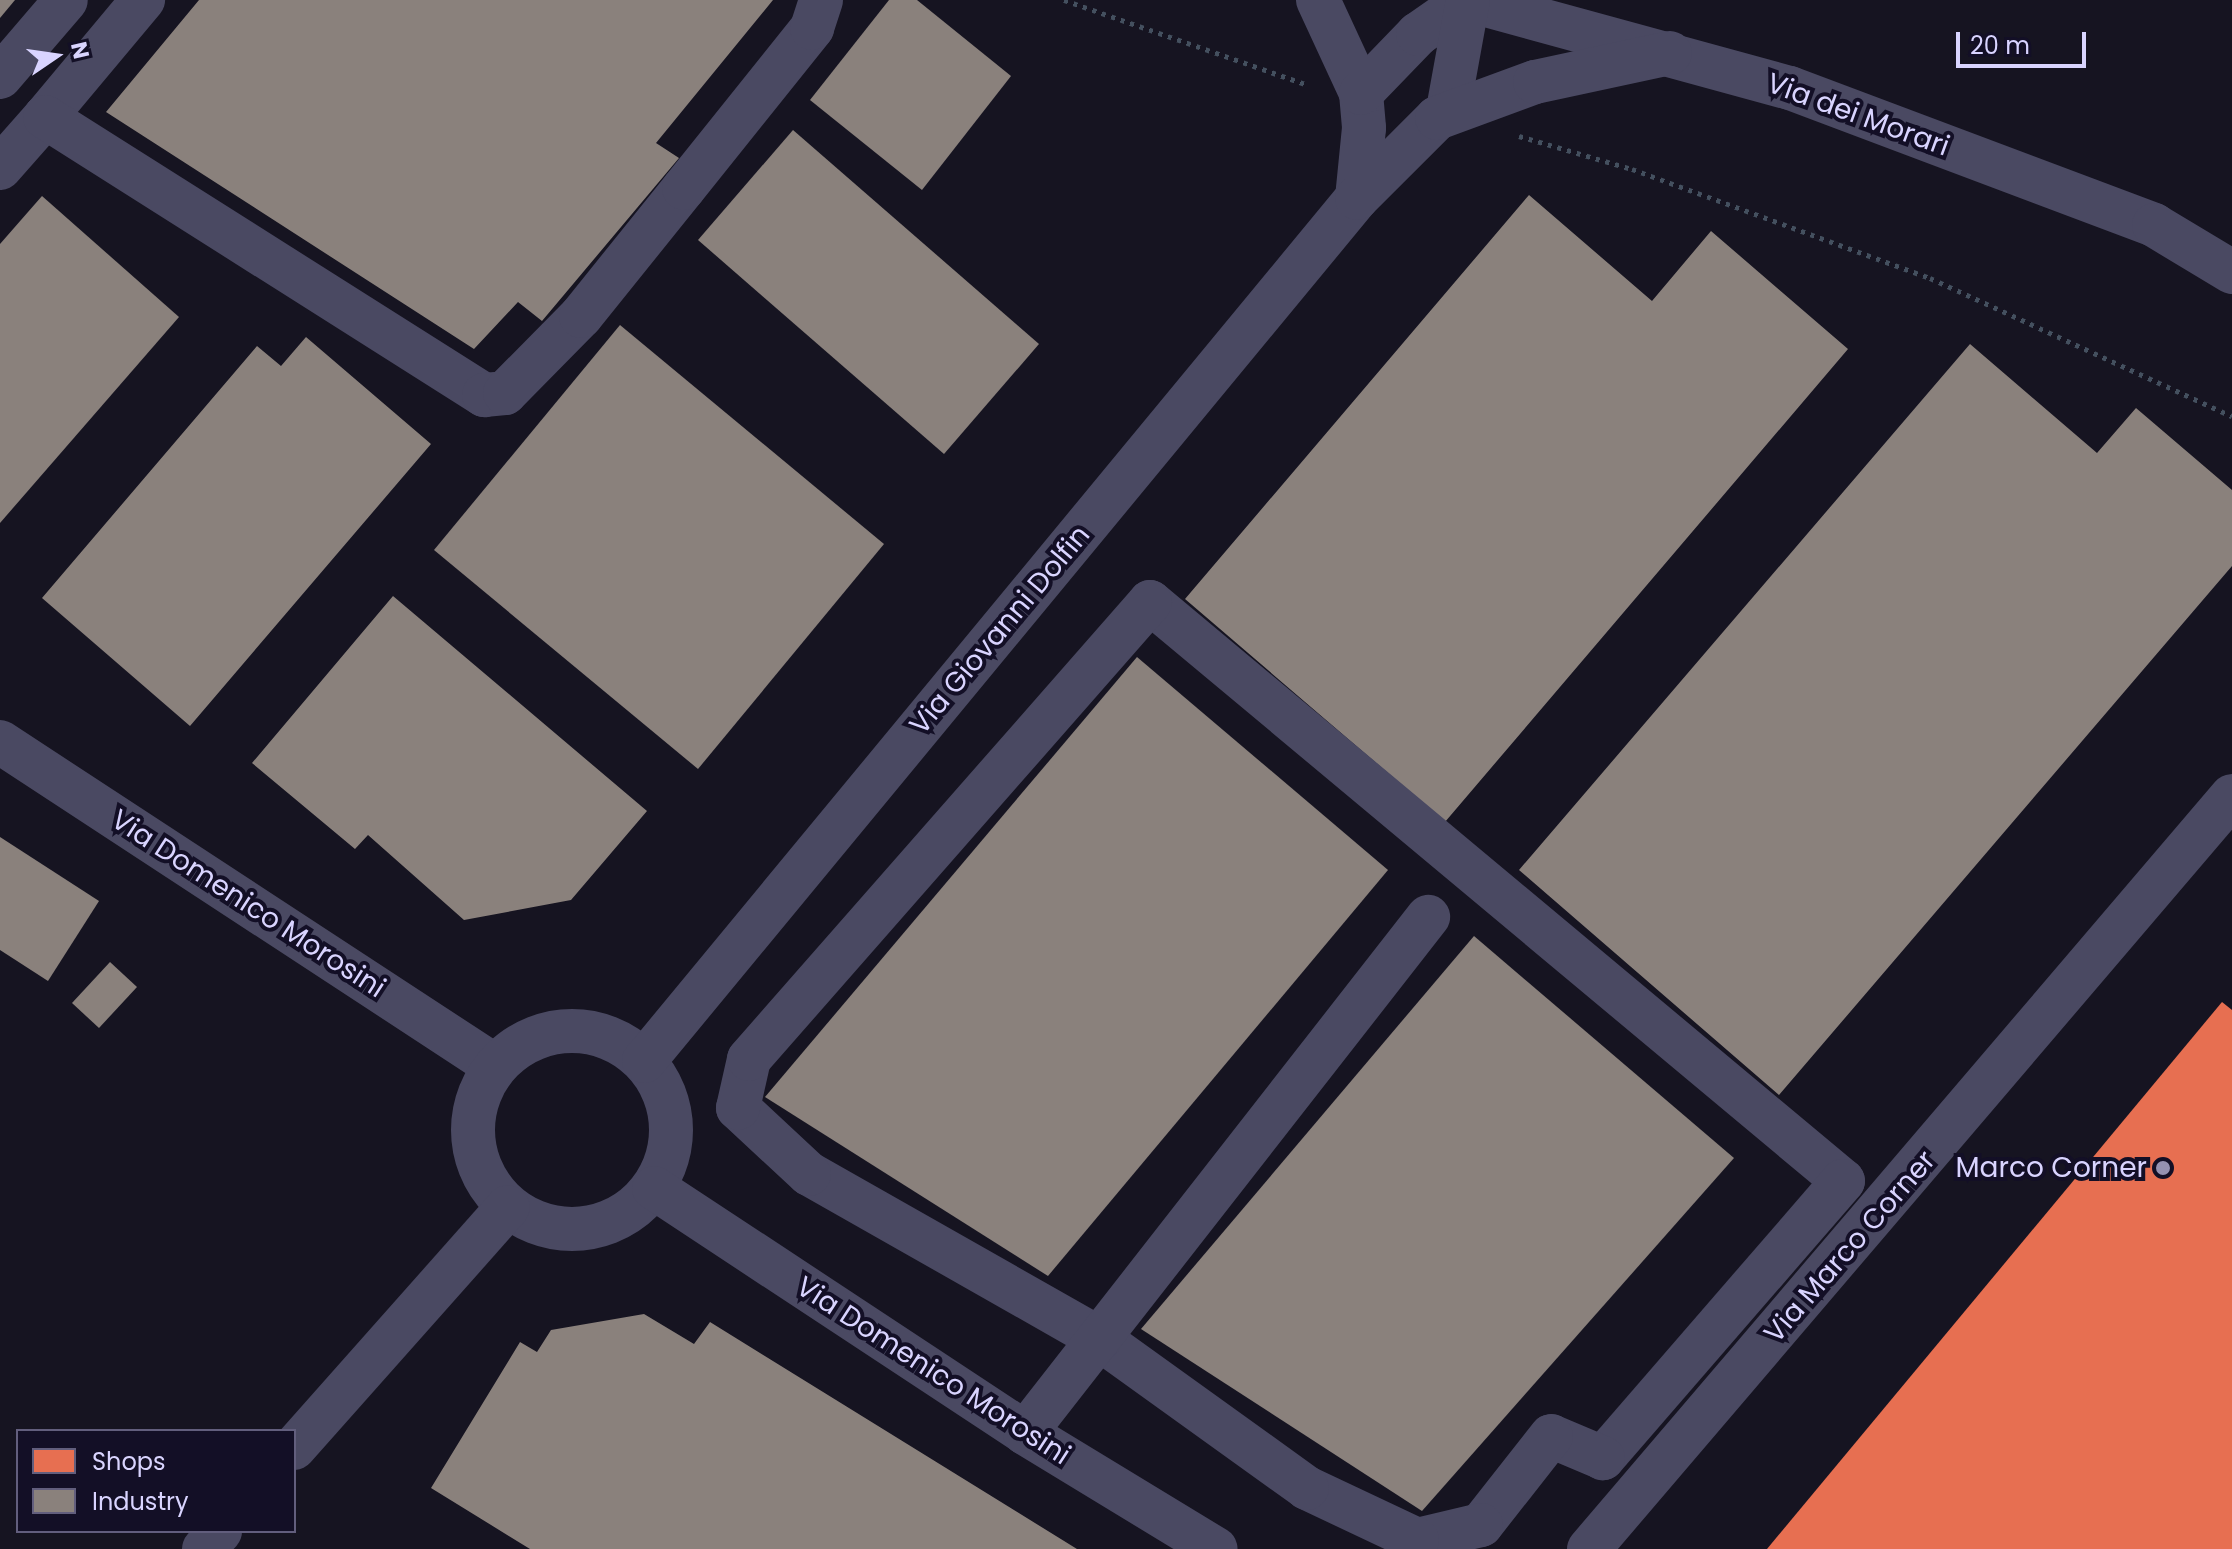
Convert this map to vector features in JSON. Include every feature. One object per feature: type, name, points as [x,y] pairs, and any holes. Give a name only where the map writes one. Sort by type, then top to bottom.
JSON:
[{"type":"street","points":[[0,77],[66,0]]},
{"type":"street","points":[[0,168],[143,0]]},
{"type":"street","points":[[45,117],[484,395],[505,393],[618,270],[812,28],[821,0]]},
{"type":"street","points":[[1318,0],[1361,99],[1364,128],[1357,198]]},
{"type":"street","points":[[1361,99],[1418,34],[1468,0]]},
{"type":"street","points":[[1448,110],[1468,0]]},
{"type":"street","name":"Via dei Morari","points":[[1468,0],[1790,88],[2154,225],[2232,272]]},
{"type":"street","name":"Via Giovanni Dolfin","points":[[644,1061],[1357,198],[1448,110],[1535,82],[1670,53]]},
{"type":"street","points":[[1603,1458],[1843,1181],[1150,602],[749,1059],[738,1108],[809,1174],[1100,1339],[1307,1488],[1417,1540],[1481,1525],[1551,1436],[1603,1458],[1636,1494]]},
{"type":"street","name":"Via Domenico Morosini","points":[[0,742],[495,1066]]},
{"type":"street","name":"Via Marco Corner","points":[[1589,1549],[2232,796]]},
{"type":"street","points":[[1025,1433],[1428,917]]},
{"type":"street","points":[[585,1031],[617,1041],[644,1061],[663,1089],[672,1123],[668,1157],[654,1188],[631,1211],[601,1226],[569,1230],[537,1224],[508,1207],[488,1183],[475,1155],[476,1108],[495,1066],[521,1044],[552,1033],[585,1031]]},
{"type":"street","name":"Via Domenico Morosini","points":[[654,1188],[1025,1433],[1216,1549]]},
{"type":"street","points":[[296,1446],[508,1207]]},
{"type":"street","points":[[1749,1290],[1785,1322]]},
{"type":"street","points":[[204,1549],[218,1533]]},
{"type":"path","points":[[1064,0],[1361,99]]},
{"type":"path","points":[[1509,133],[1632,169],[1930,278],[2232,416]]},
{"type":"building: Shops","points":[[2222,1002],[2232,1010],[2232,1549],[1767,1549]]},
{"type":"building: Industry","points":[[0,0],[15,0],[0,18]]},
{"type":"building: Industry","points":[[199,0],[773,0],[656,143],[679,158],[542,321],[518,302],[474,349],[106,112]]},
{"type":"building: Industry","points":[[889,0],[917,0],[1011,76],[922,190],[810,100]]},
{"type":"building: Industry","points":[[793,130],[1039,344],[944,454],[698,240]]},
{"type":"building: Industry","points":[[1529,195],[1652,301],[1711,231],[1848,349],[1445,822],[1185,599]]},
{"type":"building: Industry","points":[[42,196],[179,317],[0,523],[0,244]]},
{"type":"building: Industry","points":[[620,325],[884,544],[698,769],[434,550]]},
{"type":"building: Industry","points":[[306,337],[431,444],[190,726],[42,598],[257,346],[281,366]]},
{"type":"building: Industry","points":[[1970,344],[2097,453],[2136,408],[2232,490],[2232,566],[1779,1095],[1519,870]]},
{"type":"building: Industry","points":[[393,596],[647,811],[571,900],[464,920],[368,835],[355,849],[252,763]]},
{"type":"building: Industry","points":[[1137,657],[1388,870],[1048,1276],[765,1097]]},
{"type":"building: Industry","points":[[0,837],[99,901],[48,981],[0,950]]},
{"type":"building: Industry","points":[[1474,936],[1734,1158],[1422,1511],[1141,1329]]},
{"type":"building: Industry","points":[[110,962],[137,987],[99,1028],[72,1003]]},
{"type":"building: Industry","points":[[644,1314],[694,1344],[710,1322],[1077,1549],[530,1549],[431,1488],[520,1342],[537,1352],[551,1330]]},
{"type":"place","name":"Marco Corner","points":[[2163,1168]]}]
